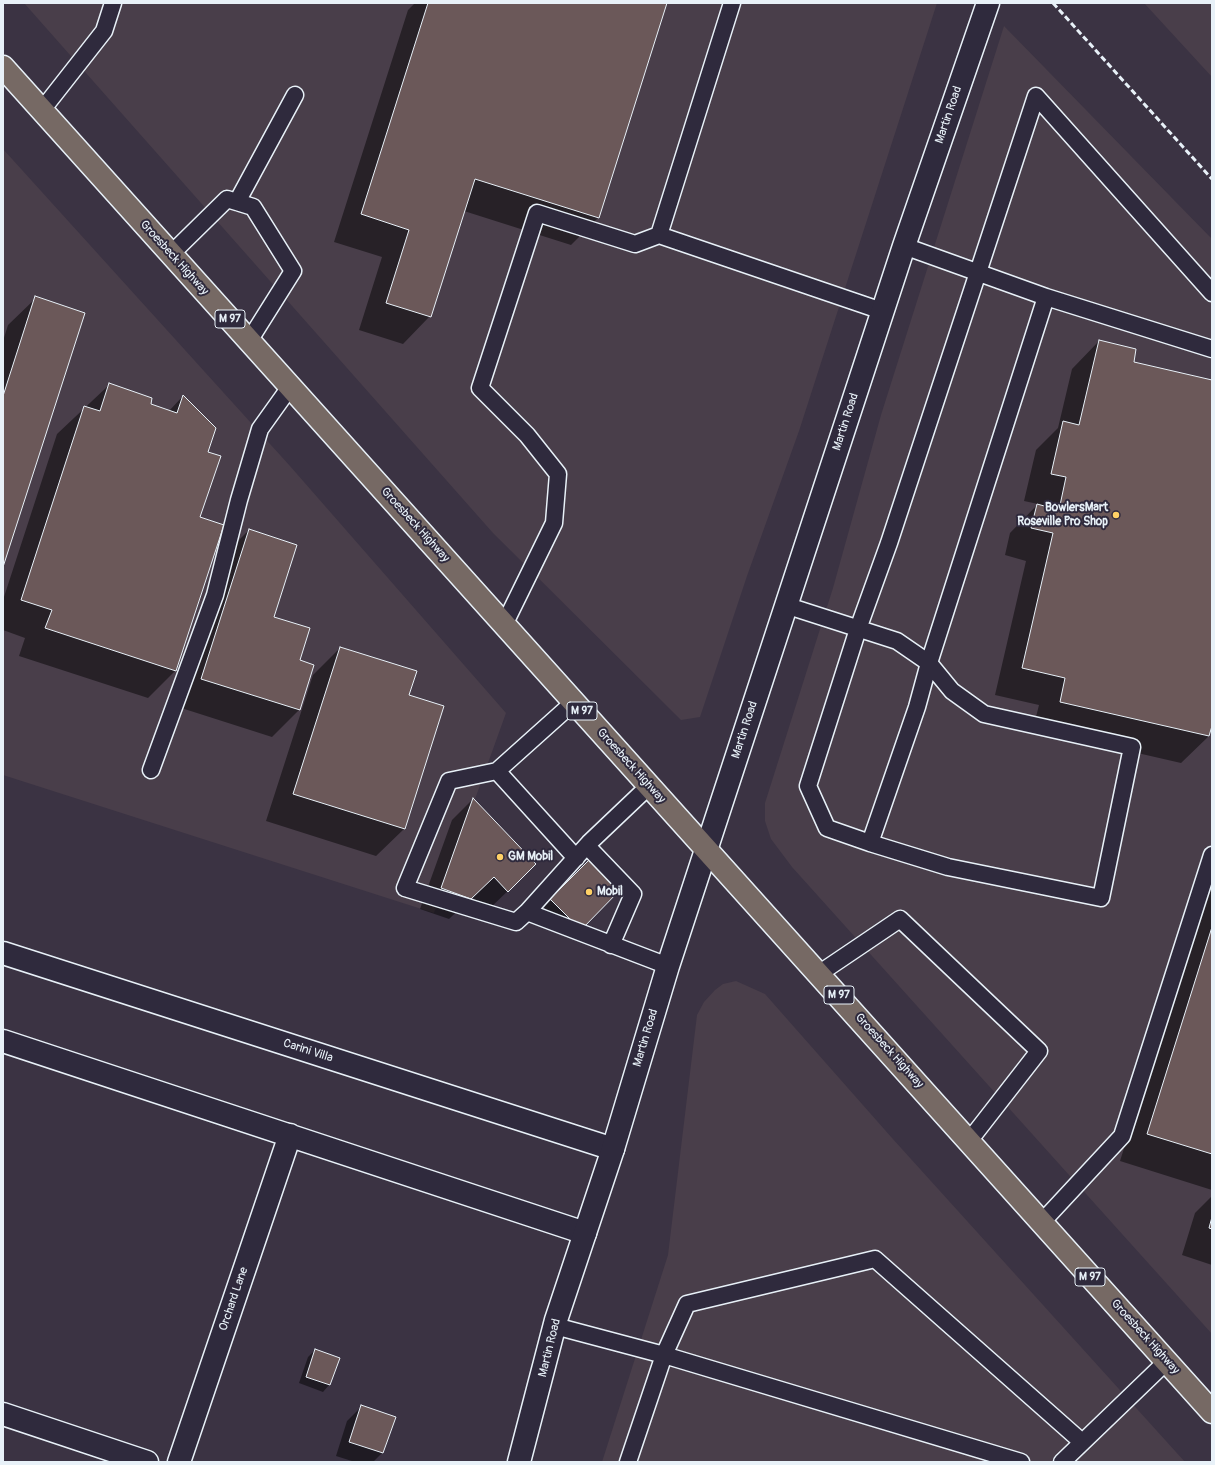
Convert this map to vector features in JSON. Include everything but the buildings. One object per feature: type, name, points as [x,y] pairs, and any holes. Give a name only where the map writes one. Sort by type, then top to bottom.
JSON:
[{"type":"main road","name":"Groesbeck Highway","points":[[3,67],[649,786],[820,973],[1212,1412]]},
{"type":"street","name":"Martin Road","points":[[519,1462],[555,1326],[613,1149],[668,966],[882,311],[988,3]]},
{"type":"street","name":"Carini Villa","points":[[3,953],[613,1149]]},
{"type":"street","points":[[3,1041],[585,1233]]},
{"type":"street","name":"Orchard Lane","points":[[178,1462],[290,1135]]},
{"type":"street","points":[[3,1414],[147,1462]]},
{"type":"lane","points":[[42,110],[104,31],[113,3]]},
{"type":"lane","points":[[659,235],[732,3]]},
{"type":"lane","points":[[237,202],[295,95]]},
{"type":"lane","points":[[785,605],[858,628],[897,641],[929,663],[952,691],[984,714],[1132,747],[1101,898],[948,867],[827,828],[808,786],[858,628],[889,543],[1036,96],[1212,293]]},
{"type":"lane","points":[[171,254],[227,199],[253,207],[293,271],[249,341]]},
{"type":"lane","points":[[504,625],[554,523],[558,474],[527,436],[480,388],[537,212],[635,244],[659,235],[882,311]]},
{"type":"lane","points":[[904,246],[1046,297],[1212,349]]},
{"type":"lane","points":[[870,843],[917,707],[929,663],[1046,297]]},
{"type":"lane","points":[[151,770],[216,595],[239,500],[260,429],[290,387]]},
{"type":"lane","points":[[574,702],[497,771],[449,781],[405,888],[516,922],[527,912],[587,846],[649,786]]},
{"type":"lane","points":[[497,771],[576,858]]},
{"type":"lane","points":[[587,846],[633,894],[611,945]]},
{"type":"lane","points":[[1042,1222],[1122,1136],[1212,855]]},
{"type":"lane","points":[[527,912],[668,966]]},
{"type":"lane","points":[[820,973],[900,919],[1039,1052],[969,1141]]},
{"type":"lane","points":[[628,1462],[664,1355],[687,1304],[874,1259],[1082,1442]]},
{"type":"lane","points":[[555,1326],[664,1355],[1021,1462]]},
{"type":"lane","points":[[1062,1462],[1166,1361]]},
{"type":"shaded area","points":[[24,3],[937,3],[799,431],[747,576],[700,717],[681,720],[493,533]]},
{"type":"shaded area","points":[[1144,3],[1212,3],[1212,77]]},
{"type":"shaded area","points":[[1004,26],[1212,239],[1212,1334],[792,867],[771,839],[765,821],[765,803],[833,588],[881,415]]},
{"type":"shaded area","points":[[3,149],[290,466],[506,713],[434,913],[3,775]]},
{"type":"shaded area","points":[[736,981],[765,994],[892,1138],[1185,1462],[602,1462],[668,1255],[697,1015],[704,1002],[715,990],[723,984]]},
{"type":"railway","points":[[1053,3],[1212,179]]},
{"type":"place","name":"BowlersMart Roseville Pro Shop","points":[[1116,515]]},
{"type":"place","name":"GM Mobil","points":[[500,857]]},
{"type":"place","name":"Mobil","points":[[589,892]]}]
